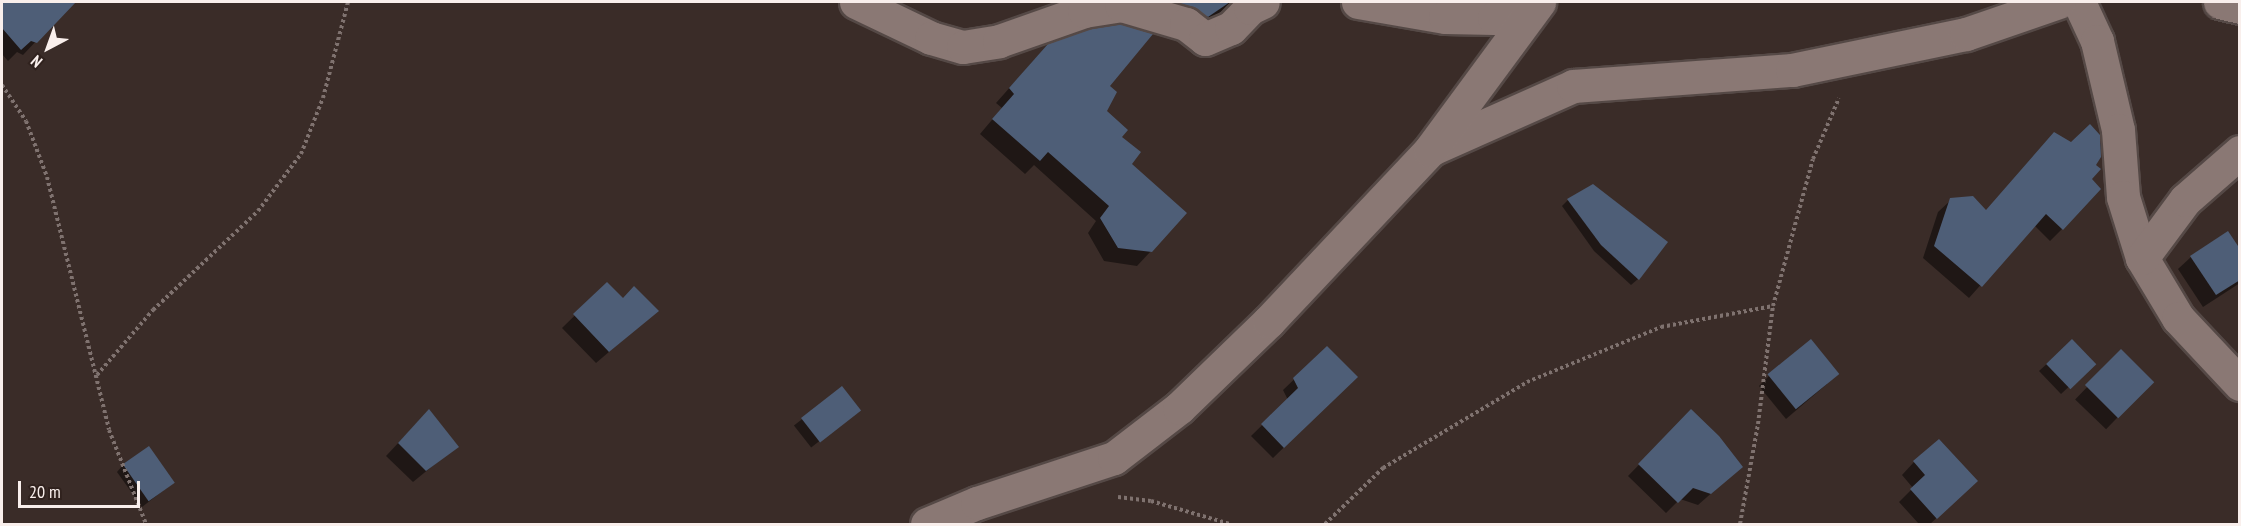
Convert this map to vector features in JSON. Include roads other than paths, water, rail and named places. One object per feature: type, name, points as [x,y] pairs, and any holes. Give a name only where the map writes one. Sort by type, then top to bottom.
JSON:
[{"type":"street","points":[[856,2],[931,38],[963,47],[999,41],[1084,11],[1121,5],[1186,24],[1205,39],[1231,28],[1250,8],[1263,2]]},
{"type":"street","points":[[1358,2],[1445,17],[1484,18],[1536,5]]},
{"type":"street","points":[[1430,150],[1573,86],[1792,70],[1966,34],[2060,2]]},
{"type":"street","points":[[2079,2],[2097,41],[2108,85],[2118,130],[2123,197],[2142,258],[2178,318],[2240,384]]},
{"type":"street","points":[[2220,2],[2240,7]]},
{"type":"street","points":[[927,525],[977,503],[1113,458],[1179,408],[1269,321],[1430,150],[1536,5]]},
{"type":"street","points":[[2142,258],[2186,200],[2240,152]]}]
